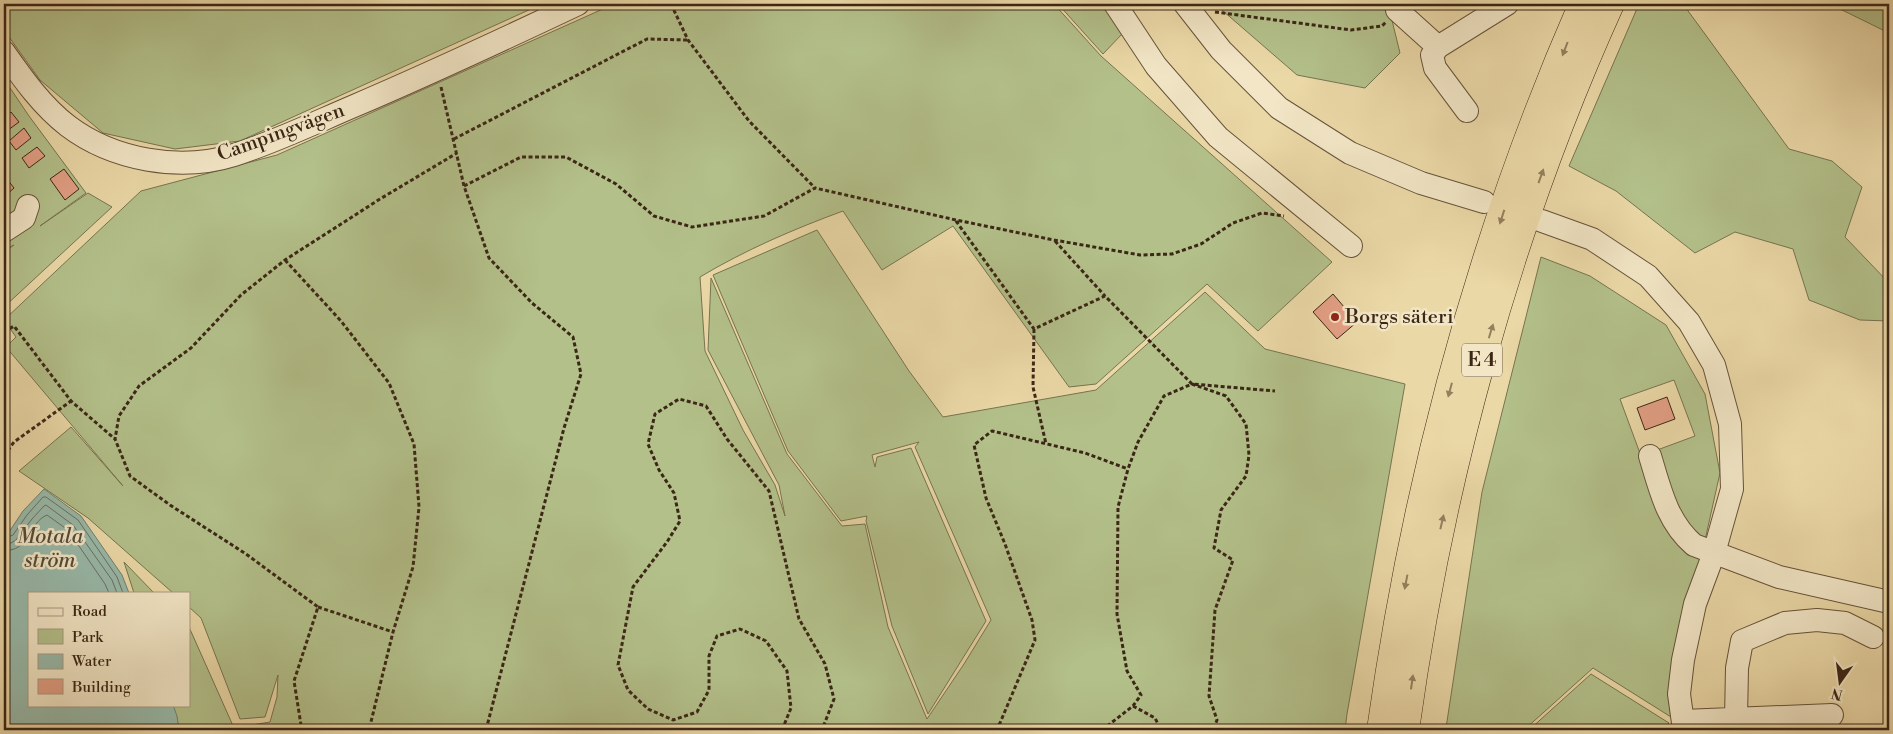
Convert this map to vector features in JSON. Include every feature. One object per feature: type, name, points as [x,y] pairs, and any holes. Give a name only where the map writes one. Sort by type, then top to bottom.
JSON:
[{"type":"highway","name":"E 4","points":[[1381,730],[1390,668],[1415,535],[1459,355],[1518,168],[1583,4]]},
{"type":"highway","name":"E 4","points":[[1405,730],[1413,671],[1438,540],[1459,446],[1482,361],[1539,180],[1593,40],[1610,4]]},
{"type":"street","name":"Campingvägen","points":[[4,52],[30,89],[68,126],[95,143],[120,152],[160,161],[196,162],[233,155],[280,138],[437,70],[578,4]]},
{"type":"street","points":[[1115,4],[1156,66],[1218,137],[1351,246]]},
{"type":"street","points":[[1467,111],[1435,68],[1432,55],[1438,47],[1507,4]]},
{"type":"street","points":[[1187,6],[1220,50],[1279,108],[1350,153],[1421,183],[1484,202]]},
{"type":"street","points":[[1396,10],[1438,47]]},
{"type":"street","points":[[4,231],[24,218],[28,206]]},
{"type":"street","points":[[1542,222],[1592,239],[1648,276],[1689,322],[1714,364],[1730,424],[1732,489],[1714,553],[1695,604],[1683,660],[1679,694],[1684,726],[1736,719],[1832,715]]},
{"type":"street","points":[[1650,456],[1663,498],[1672,519],[1684,537],[1694,545],[1779,577],[1889,602]]},
{"type":"street","points":[[1736,719],[1737,668],[1742,641],[1785,623],[1817,620],[1844,622],[1873,637]]},
{"type":"path","points":[[671,4],[688,40],[749,121],[815,188],[1054,240],[1140,254],[1172,254],[1201,244],[1233,223],[1262,213],[1286,216],[1301,221],[1312,214]]},
{"type":"path","points":[[1187,6],[1351,30],[1382,26],[1396,10]]},
{"type":"path","points":[[454,139],[647,39],[688,40]]},
{"type":"path","points":[[437,70],[464,186],[489,258],[532,303],[572,337],[581,374],[564,428],[486,730]]},
{"type":"path","points":[[116,439],[120,416],[139,386],[191,348],[241,295],[285,260],[380,199],[457,153]]},
{"type":"path","points":[[464,186],[521,156],[566,157],[616,184],[654,216],[692,227],[764,216],[815,188]]},
{"type":"path","points":[[956,220],[1034,329],[1033,387],[1046,444]]},
{"type":"path","points":[[1054,240],[1105,296],[1192,384],[1226,396],[1246,424],[1249,455],[1246,476],[1221,510],[1214,548],[1234,560],[1215,610],[1209,696],[1217,720],[1213,730]]},
{"type":"path","points":[[285,260],[341,321],[389,383],[414,444],[419,507],[413,567],[393,632],[369,730]]},
{"type":"path","points":[[1034,329],[1105,296]]},
{"type":"path","points":[[4,332],[14,326],[71,401],[116,439],[130,476],[170,505],[246,554],[318,607],[393,632]]},
{"type":"path","points":[[1102,730],[1133,706],[1141,695],[1127,671],[1117,614],[1118,507],[1128,469],[1138,442],[1164,396],[1192,384],[1275,391]]},
{"type":"path","points":[[782,730],[791,708],[787,671],[766,642],[740,629],[716,636],[709,656],[709,690],[697,712],[673,720],[648,709],[628,690],[618,665],[633,587],[667,542],[680,521],[674,493],[659,470],[648,444],[655,414],[679,399],[706,406],[727,439],[769,490],[799,619],[825,664],[834,699],[822,730]]},
{"type":"path","points":[[4,456],[14,442],[71,401]]},
{"type":"path","points":[[995,730],[1000,723],[1035,640],[1032,620],[1005,544],[986,498],[974,445],[992,430],[1085,453],[1128,469]]},
{"type":"path","points":[[306,730],[301,725],[294,681],[318,607]]},
{"type":"path","points":[[1133,706],[1154,718],[1161,730]]},
{"type":"green space","points":[[4,4],[542,4],[240,141],[175,149],[103,133],[40,80],[4,30]]},
{"type":"green space","points":[[614,4],[1054,4],[1101,56],[1332,262],[1258,331],[1207,284],[1096,384],[1069,387],[953,226],[882,270],[843,211],[770,241],[700,277],[705,351],[743,430],[775,485],[785,516],[779,485],[708,350],[711,278],[787,454],[842,526],[865,524],[888,627],[927,719],[991,620],[915,447],[919,442],[872,455],[875,467],[877,457],[911,448],[986,621],[928,714],[892,626],[866,521],[867,516],[841,521],[788,451],[713,275],[817,230],[909,371],[943,417],[1096,390],[1205,292],[1265,349],[1405,384],[1345,730],[180,730],[172,706],[190,706],[190,629],[234,728],[270,722],[277,697],[278,675],[265,717],[240,719],[201,618],[190,608],[190,592],[172,592],[88,518],[19,471],[71,427],[123,486],[6,347],[16,337],[4,320],[141,191],[277,155]]},
{"type":"green space","points":[[1058,4],[1110,4],[1123,33],[1103,54]]},
{"type":"green space","points":[[1215,4],[1388,4],[1400,53],[1365,88],[1297,75]]},
{"type":"green space","points":[[1639,4],[1683,4],[1789,149],[1832,161],[1862,187],[1845,237],[1889,283],[1889,321],[1860,320],[1809,300],[1793,249],[1735,232],[1695,253],[1616,191],[1569,166]]},
{"type":"green space","points":[[1836,4],[1889,4],[1889,33],[1838,8]]},
{"type":"green space","points":[[4,79],[86,193],[40,226],[88,193],[112,207],[4,307],[4,252],[14,245],[4,250]]},
{"type":"green space","points":[[1541,257],[1590,276],[1666,325],[1705,394],[1720,473],[1701,558],[1680,621],[1671,717],[1593,668],[1524,730],[1461,730],[1446,728],[1482,492]],"holes":[[[1674,380],[1695,436],[1641,456],[1620,399]]]},
{"type":"green space","points":[[124,562],[153,592],[134,592]]},
{"type":"green space","points":[[1591,674],[1669,723],[1662,730],[1529,730]]},
{"type":"water","name":"Motala ström","points":[[44,489],[81,516],[122,575],[129,592],[28,592],[28,706],[173,706],[179,730],[4,730],[4,530],[9,532],[23,511]]},
{"type":"building","points":[[11,112],[19,122],[4,133],[4,118]]},
{"type":"building","points":[[24,128],[31,138],[16,150],[9,141]]},
{"type":"building","points":[[37,147],[45,156],[29,168],[22,158]]},
{"type":"building","points":[[64,169],[79,189],[65,200],[50,179]]},
{"type":"building","points":[[7,179],[14,188],[4,197],[4,181]]},
{"type":"building","name":"Borgs säteri","points":[[1333,294],[1357,322],[1337,339],[1313,312]]},
{"type":"building","points":[[1667,397],[1675,419],[1645,430],[1637,408]]},
{"type":"place","name":"Borgs säteri","points":[[1335,317]]}]
